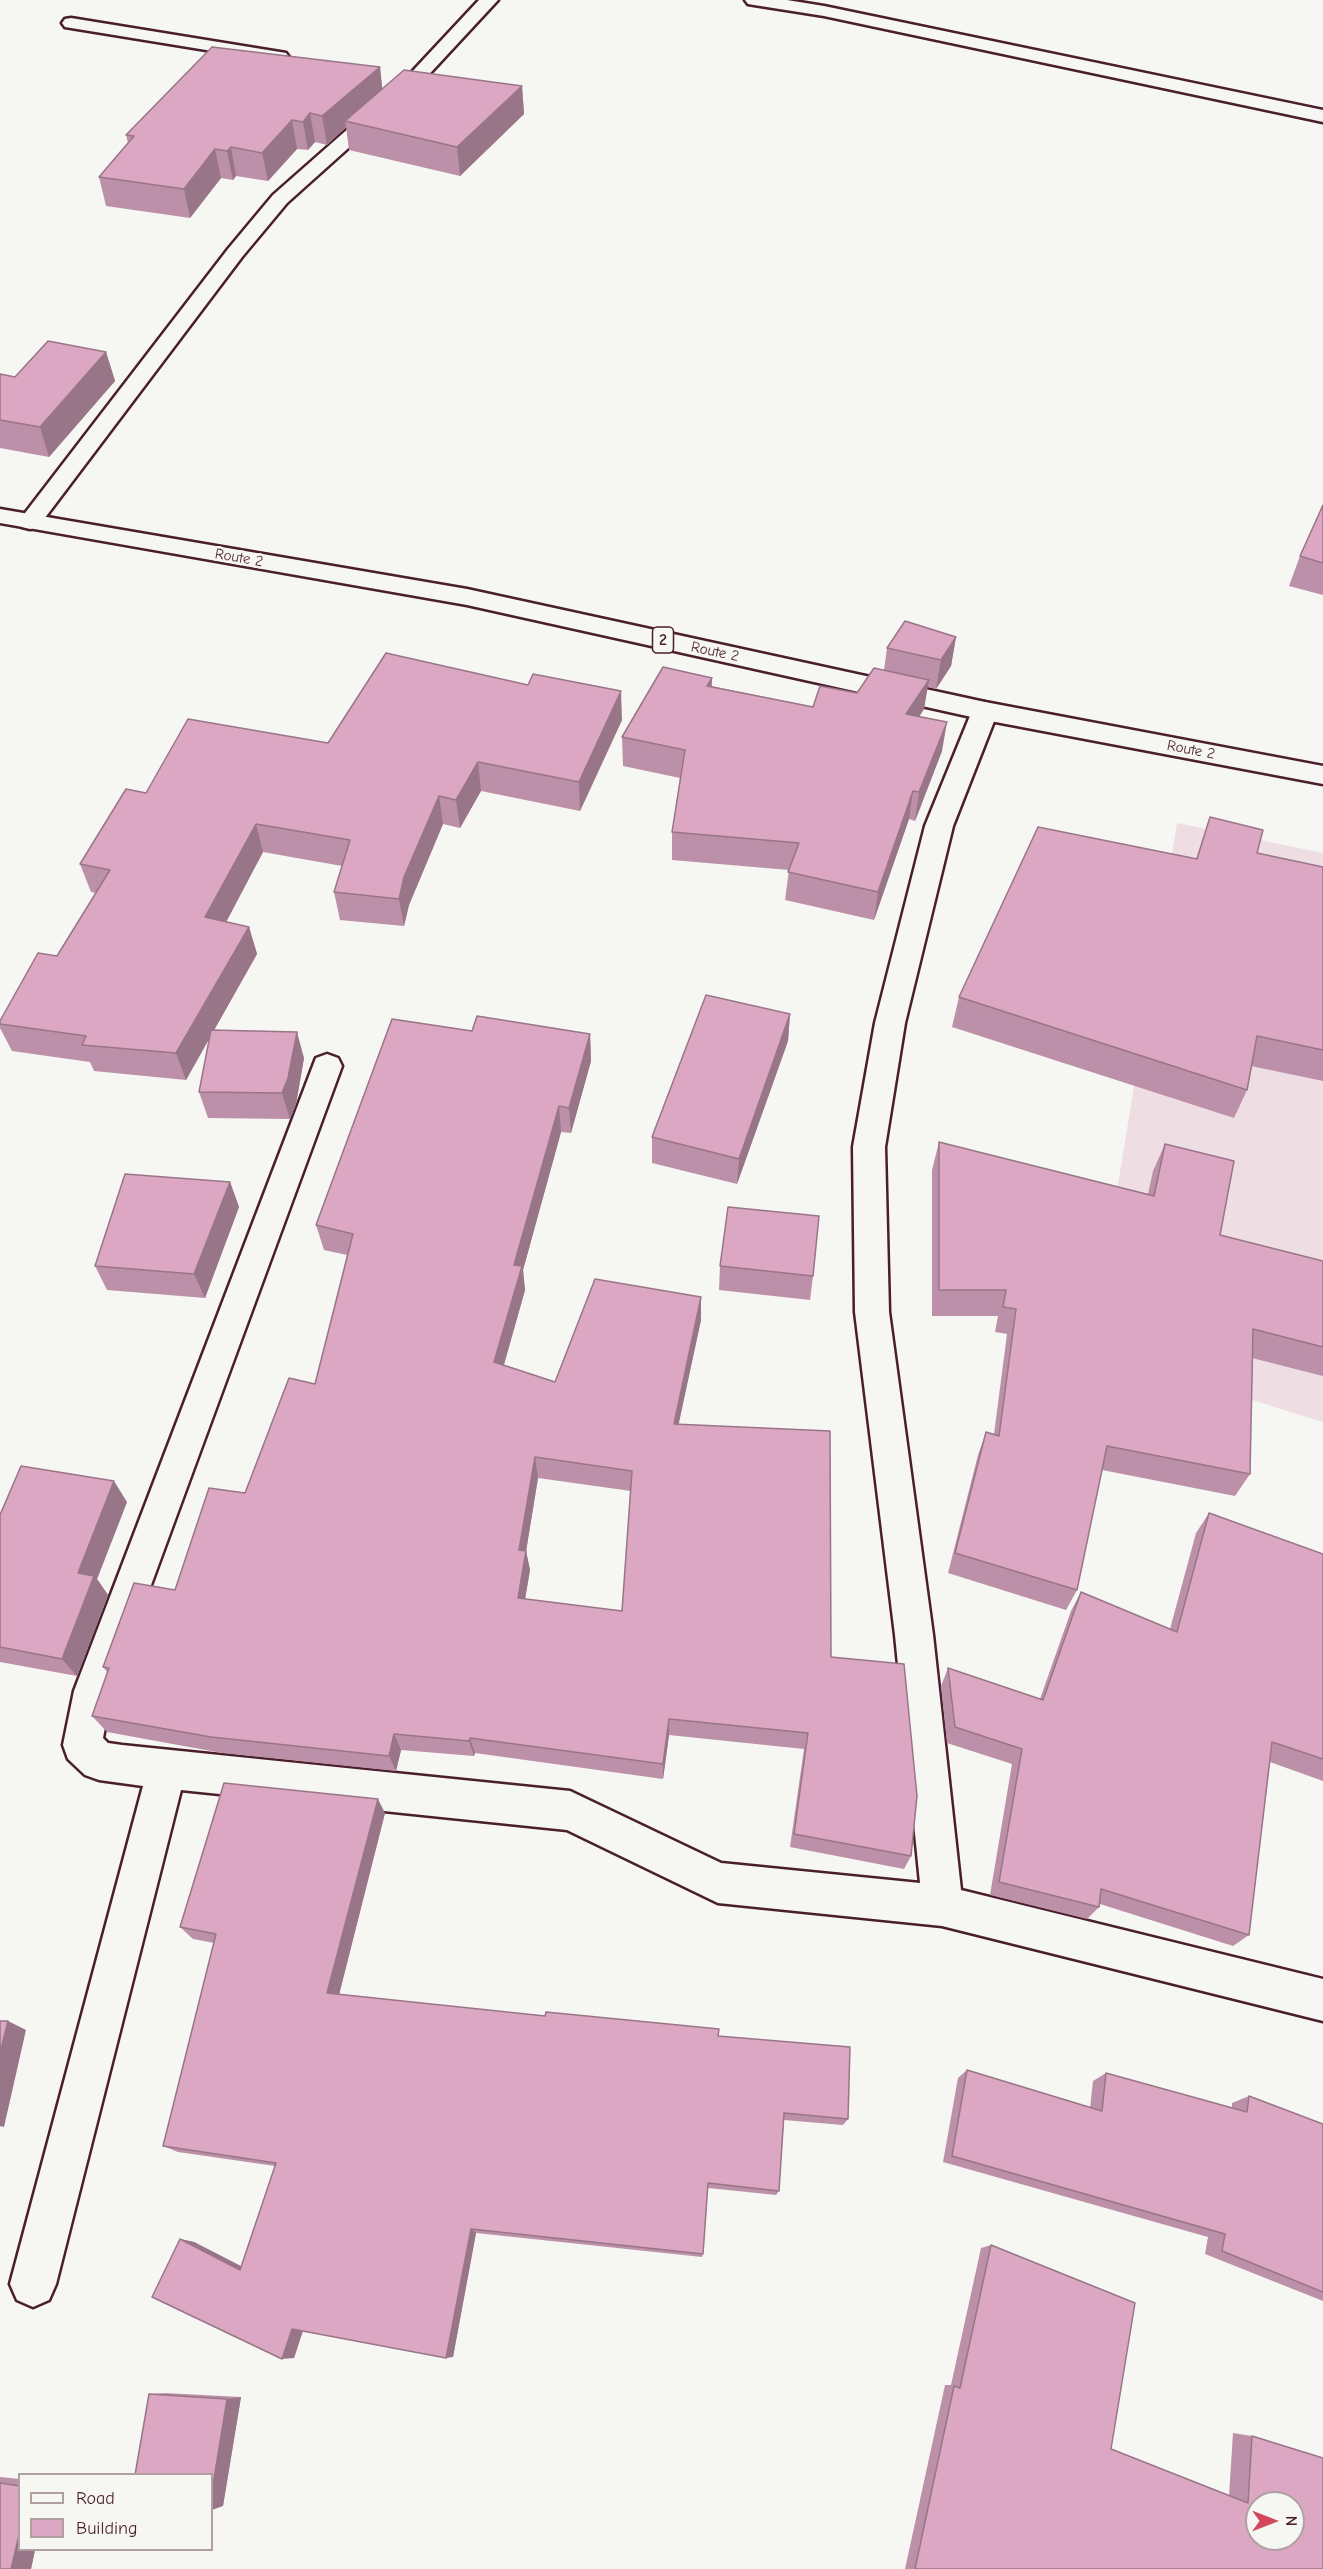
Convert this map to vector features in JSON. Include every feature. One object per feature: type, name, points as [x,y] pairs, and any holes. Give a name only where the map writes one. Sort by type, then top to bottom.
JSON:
[{"type":"main road","points":[[30,522],[235,253],[280,199],[415,79],[489,0]]},
{"type":"main road","points":[[754,0],[824,11],[1323,116]]},
{"type":"main road","points":[[71,23],[300,60]]},
{"type":"main road","points":[[392,75],[415,79]]},
{"type":"main road","name":"Route 2","points":[[0,516],[467,597],[985,711],[1323,775]]},
{"type":"main road","points":[[942,1906],[914,1635],[872,1312],[869,1147],[890,1023],[939,826],[985,711]]},
{"type":"main road","points":[[327,1066],[93,1691],[82,1745],[99,1761],[570,1811],[718,1883],[942,1906],[1323,2000]]},
{"type":"main road","points":[[33,2284],[167,1769]]},
{"type":"shaded area","points":[[1177,823],[1323,853],[1323,1422],[1091,1350]]},
{"type":"building","points":[[212,47],[380,67],[322,116],[310,113],[303,122],[292,120],[262,153],[231,147],[227,151],[215,149],[184,189],[99,177],[134,136],[126,135]]},
{"type":"building","points":[[404,70],[522,86],[457,147],[345,121]]},
{"type":"building","points":[[48,341],[106,352],[40,427],[0,420],[0,374],[15,377]]},
{"type":"building","points":[[1323,505],[1323,563],[1300,556]]},
{"type":"building","points":[[905,621],[956,637],[941,660],[887,648]]},
{"type":"building","points":[[386,653],[528,685],[533,674],[621,691],[579,782],[478,762],[456,800],[439,796],[404,877],[399,899],[334,892],[350,840],[256,824],[205,917],[249,927],[176,1053],[82,1045],[86,1036],[0,1024],[38,953],[57,956],[110,870],[80,864],[126,789],[146,793],[188,719],[328,743]]},
{"type":"building","points":[[663,667],[712,678],[707,686],[813,707],[820,686],[857,693],[874,668],[929,680],[906,714],[947,722],[919,792],[913,791],[878,892],[788,872],[799,843],[672,832],[685,750],[622,737]]},
{"type":"building","points":[[1210,817],[1263,830],[1257,853],[1323,867],[1323,1050],[1257,1036],[1247,1090],[959,997],[1038,827],[1197,859]]},
{"type":"building","points":[[706,995],[790,1014],[739,1159],[652,1137]]},
{"type":"building","points":[[477,1016],[590,1034],[569,1108],[559,1106],[514,1265],[522,1266],[494,1362],[555,1382],[595,1279],[701,1297],[674,1424],[830,1431],[831,1657],[904,1664],[917,1796],[911,1856],[794,1834],[808,1733],[669,1719],[663,1764],[470,1738],[469,1741],[394,1734],[389,1756],[211,1737],[92,1716],[109,1668],[103,1667],[134,1583],[175,1590],[209,1488],[245,1493],[289,1378],[315,1384],[353,1234],[316,1225],[392,1019],[472,1031]],"holes":[[[535,1457],[632,1471],[622,1611],[518,1598],[526,1551],[519,1550]]]},
{"type":"building","points":[[211,1030],[297,1032],[288,1078],[282,1093],[199,1092]]},
{"type":"building","points":[[939,1142],[1154,1196],[1165,1144],[1234,1161],[1220,1235],[1323,1261],[1323,1347],[1253,1329],[1250,1474],[1107,1446],[1077,1590],[955,1553],[986,1432],[999,1436],[1016,1309],[1003,1307],[1006,1290],[939,1290]]},
{"type":"building","points":[[125,1174],[230,1182],[194,1274],[95,1266]]},
{"type":"building","points":[[728,1207],[819,1216],[813,1276],[720,1266]]},
{"type":"building","points":[[21,1466],[114,1481],[78,1573],[94,1576],[62,1659],[0,1647],[0,1515]]},
{"type":"building","points":[[1209,1513],[1323,1554],[1323,1759],[1272,1742],[1249,1935],[1101,1889],[1099,1907],[999,1882],[1022,1749],[955,1727],[948,1668],[1043,1700],[1081,1592],[1177,1632]]},
{"type":"building","points":[[224,1783],[378,1799],[327,1993],[545,2016],[546,2012],[719,2029],[718,2036],[850,2047],[848,2119],[784,2113],[779,2191],[708,2183],[703,2254],[471,2229],[446,2358],[292,2329],[282,2359],[152,2297],[180,2239],[240,2270],[276,2163],[163,2146],[216,1934],[180,1927]]},
{"type":"building","points":[[0,2021],[8,2021],[0,2053]]},
{"type":"building","points":[[967,2070],[1102,2111],[1106,2073],[1247,2112],[1249,2096],[1323,2124],[1323,2292],[1222,2251],[1225,2234],[952,2156]]},
{"type":"building","points":[[991,2245],[1135,2303],[1111,2449],[1245,2502],[1245,2551],[1305,2551],[1305,2491],[1249,2491],[1252,2436],[1323,2458],[1323,2569],[915,2569],[954,2386],[960,2388]]},
{"type":"building","points":[[149,2394],[227,2399],[213,2485],[213,2473],[135,2473]]},
{"type":"building","points":[[0,2483],[18,2486],[18,2539],[11,2569],[0,2569]]}]
